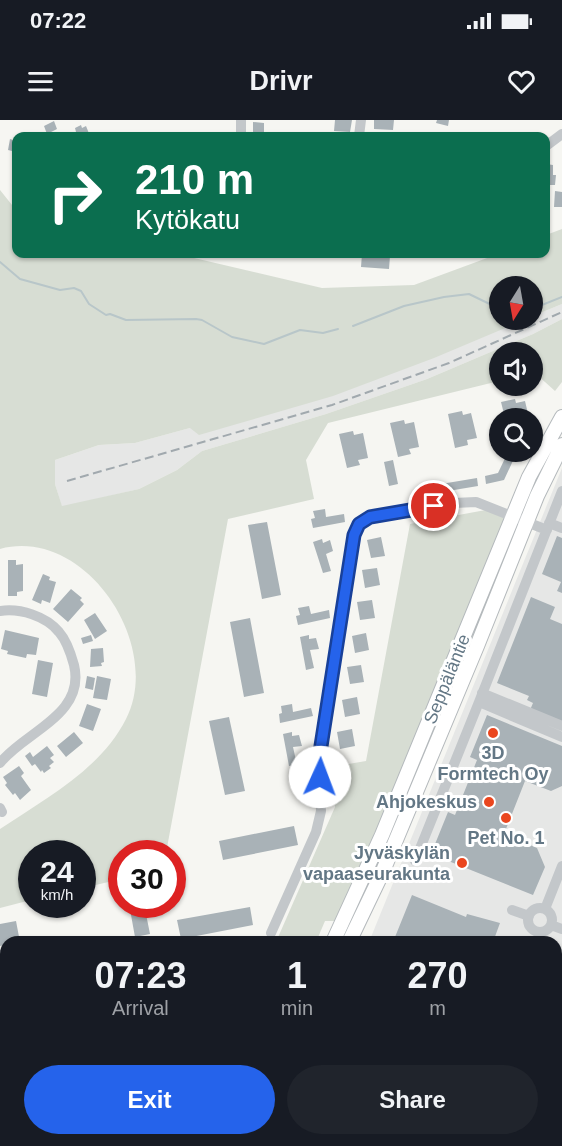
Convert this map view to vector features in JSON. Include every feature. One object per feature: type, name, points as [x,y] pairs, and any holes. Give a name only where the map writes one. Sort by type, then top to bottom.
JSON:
[{"type":"main road","name":"Seppäläntie","points":[[352,936],[383,872],[477,646],[520,519],[529,477],[562,417]]},
{"type":"main road","name":"Seppäläntie","points":[[336,936],[520,519],[537,496],[562,445]]},
{"type":"street","points":[[415,861],[562,491]]},
{"type":"street","points":[[271,933],[316,832],[321,811],[321,746],[354,535],[359,524],[370,517],[454,503],[477,502],[520,519],[562,528]]},
{"type":"street","points":[[0,611],[8,610],[43,618],[59,632],[70,650],[75,671],[74,686],[69,701],[58,716],[9,752],[0,763]]},
{"type":"street","points":[[481,697],[562,726]]},
{"type":"street","points":[[481,697],[562,737]]},
{"type":"street","points":[[545,909],[562,866]]},
{"type":"street","points":[[538,908],[545,909],[550,914],[551,925],[543,932],[535,931],[530,927],[529,916],[538,908]]},
{"type":"street","points":[[512,910],[529,916]]},
{"type":"street","points":[[551,925],[562,929]]},
{"type":"street","points":[[533,936],[535,931]]},
{"type":"shaded area","points":[[0,190],[12,205],[12,258],[194,258],[322,288],[414,285],[487,258],[550,258],[550,234],[562,229],[562,304],[543,312],[543,276],[489,276],[489,330],[500,330],[333,396],[199,435],[190,428],[135,443],[99,445],[55,460],[55,484],[62,506],[139,489],[177,470],[202,451],[326,414],[427,379],[489,353],[489,383],[328,423],[306,460],[314,499],[228,519],[168,840],[108,840],[108,882],[96,885],[96,840],[18,840],[18,903],[0,908],[0,829],[70,782],[102,753],[126,719],[135,690],[134,658],[125,627],[109,598],[87,573],[61,555],[31,547],[0,549]]},
{"type":"shaded area","points":[[562,304],[562,319],[543,329],[543,312]]},
{"type":"shaded area","points":[[562,319],[562,382],[555,391],[543,380],[543,342],[514,342]]},
{"type":"shaded area","points":[[493,330],[541,330],[514,342],[489,342],[489,353],[427,379],[326,414],[202,451],[177,470],[139,489],[62,507],[55,484],[55,460],[99,445],[135,443],[190,428]]},
{"type":"shaded area","points":[[562,468],[562,936],[371,936]]},
{"type":"shaded area","points":[[491,509],[506,516],[389,807],[336,921],[325,921],[319,936],[279,936],[335,807],[331,767],[366,761],[410,524]]},
{"type":"building","points":[[335,120],[352,120],[350,132],[334,131]]},
{"type":"building","points":[[374,120],[394,120],[393,130],[374,129]]},
{"type":"building","points":[[437,120],[449,120],[448,126],[436,123]]},
{"type":"building","points":[[54,121],[57,129],[46,132],[44,126]]},
{"type":"building","points":[[253,122],[264,123],[264,132],[253,132]]},
{"type":"building","points":[[81,125],[82,128],[86,126],[88,132],[76,132],[75,128]]},
{"type":"building","points":[[10,139],[12,140],[12,151],[8,150]]},
{"type":"building","points":[[550,165],[553,165],[553,175],[556,175],[555,185],[550,185]]},
{"type":"building","points":[[555,191],[562,192],[562,207],[554,207]]},
{"type":"building","points":[[362,258],[390,258],[389,269],[361,267]]},
{"type":"building","points":[[515,399],[516,403],[525,401],[527,408],[502,408],[501,402]]},
{"type":"building","points":[[462,411],[463,415],[471,413],[477,438],[467,440],[468,445],[455,448],[448,414]]},
{"type":"building","points":[[404,420],[405,424],[414,422],[419,447],[409,449],[411,454],[398,457],[390,423]]},
{"type":"building","points":[[353,431],[354,435],[363,433],[368,458],[358,460],[360,465],[347,468],[339,434]]},
{"type":"building","points":[[393,460],[398,484],[389,486],[384,462]]},
{"type":"building","points":[[503,462],[512,462],[504,480],[486,484],[485,476],[498,473]]},
{"type":"building","points":[[477,478],[478,486],[442,492],[441,484]]},
{"type":"building","points":[[325,509],[326,517],[344,514],[345,522],[313,528],[311,519],[315,518],[313,511]]},
{"type":"building","points":[[267,522],[281,595],[262,599],[248,525]]},
{"type":"building","points":[[557,536],[562,538],[562,593],[557,591],[561,582],[542,574]]},
{"type":"building","points":[[381,537],[385,556],[371,558],[367,540]]},
{"type":"building","points":[[322,539],[323,543],[330,540],[333,551],[326,554],[331,571],[323,573],[313,542]]},
{"type":"building","points":[[8,560],[16,560],[16,565],[23,564],[23,591],[17,592],[17,596],[8,596]]},
{"type":"building","points":[[377,568],[380,585],[365,588],[362,570]]},
{"type":"building","points":[[43,574],[50,577],[49,580],[56,582],[50,603],[42,600],[41,604],[32,600]]},
{"type":"building","points":[[71,589],[82,598],[80,600],[84,604],[68,622],[53,609]]},
{"type":"building","points":[[531,597],[555,607],[550,619],[562,624],[562,723],[530,710],[533,703],[527,700],[529,696],[497,683]]},
{"type":"building","points":[[372,600],[375,618],[360,620],[357,602]]},
{"type":"building","points":[[309,606],[311,614],[329,610],[330,618],[298,625],[296,616],[300,615],[298,608]]},
{"type":"building","points":[[95,613],[107,631],[95,639],[84,620]]},
{"type":"building","points":[[250,618],[264,693],[244,697],[230,622]]},
{"type":"building","points":[[5,630],[39,638],[36,655],[27,654],[26,658],[7,654],[8,651],[1,649]]},
{"type":"building","points":[[366,633],[369,650],[355,653],[352,636]]},
{"type":"building","points":[[91,635],[93,641],[83,644],[81,638]]},
{"type":"building","points":[[309,635],[309,639],[316,638],[319,649],[310,650],[314,668],[306,670],[300,637]]},
{"type":"building","points":[[103,648],[102,666],[90,667],[91,649]]},
{"type":"building","points":[[38,660],[53,663],[47,697],[32,694]]},
{"type":"building","points":[[361,665],[364,682],[350,684],[347,667]]},
{"type":"building","points":[[87,676],[95,678],[93,690],[85,688]]},
{"type":"building","points":[[97,676],[111,679],[107,700],[93,698]]},
{"type":"building","points":[[357,697],[360,714],[345,717],[342,700]]},
{"type":"building","points":[[87,704],[101,709],[93,731],[79,726]]},
{"type":"building","points":[[292,704],[293,712],[311,708],[313,716],[280,723],[281,706]]},
{"type":"building","name":"Ahjokeskus","points":[[487,715],[562,746],[562,786],[551,791],[525,781],[504,834],[537,848],[545,867],[533,895],[431,854],[448,812],[455,815],[477,760],[470,757]]},
{"type":"building","points":[[229,717],[245,791],[225,795],[209,721]]},
{"type":"building","points":[[352,729],[355,746],[340,749],[337,732]]},
{"type":"building","points":[[74,732],[83,743],[66,757],[57,746]]},
{"type":"building","points":[[292,732],[292,736],[299,735],[302,746],[293,747],[297,765],[289,766],[283,734]]},
{"type":"building","points":[[47,746],[54,755],[50,758],[54,762],[49,766],[51,768],[44,773],[35,764],[32,766],[25,756],[30,752],[33,757]]},
{"type":"building","points":[[19,766],[24,773],[21,776],[31,790],[20,800],[5,785],[7,783],[3,777]]},
{"type":"building","points":[[294,826],[298,845],[223,860],[219,841]]},
{"type":"building","points":[[412,895],[466,917],[467,914],[500,923],[495,936],[395,936]]},
{"type":"building","points":[[250,907],[253,925],[196,936],[180,936],[177,920]]},
{"type":"building","points":[[132,918],[147,918],[150,934],[135,936]]},
{"type":"building","points":[[16,921],[19,936],[0,936],[0,924]]},
{"type":"waterway","points":[[0,262],[20,279],[60,290],[74,288],[81,291],[89,304],[106,315],[110,314],[126,320],[202,320],[232,337],[264,344],[300,330],[323,333],[338,329]]},
{"type":"waterway","points":[[353,326],[404,306],[444,297],[469,294],[489,304]]},
{"type":"waterway","points":[[543,305],[562,297]]},
{"type":"railway","points":[[67,481],[332,405],[449,363],[562,312]]},
{"type":"place","name":"3D Formtech Oy","points":[[493,733]]},
{"type":"place","name":"Ahjokeskus","points":[[489,802]]},
{"type":"place","name":"Pet No. 1","points":[[506,818]]},
{"type":"place","name":"Jyväskylän vapaaseurakunta","points":[[462,863]]},
{"type":"route","points":[[320,777],[321,746],[354,535],[359,524],[370,517],[434,506]]}]
